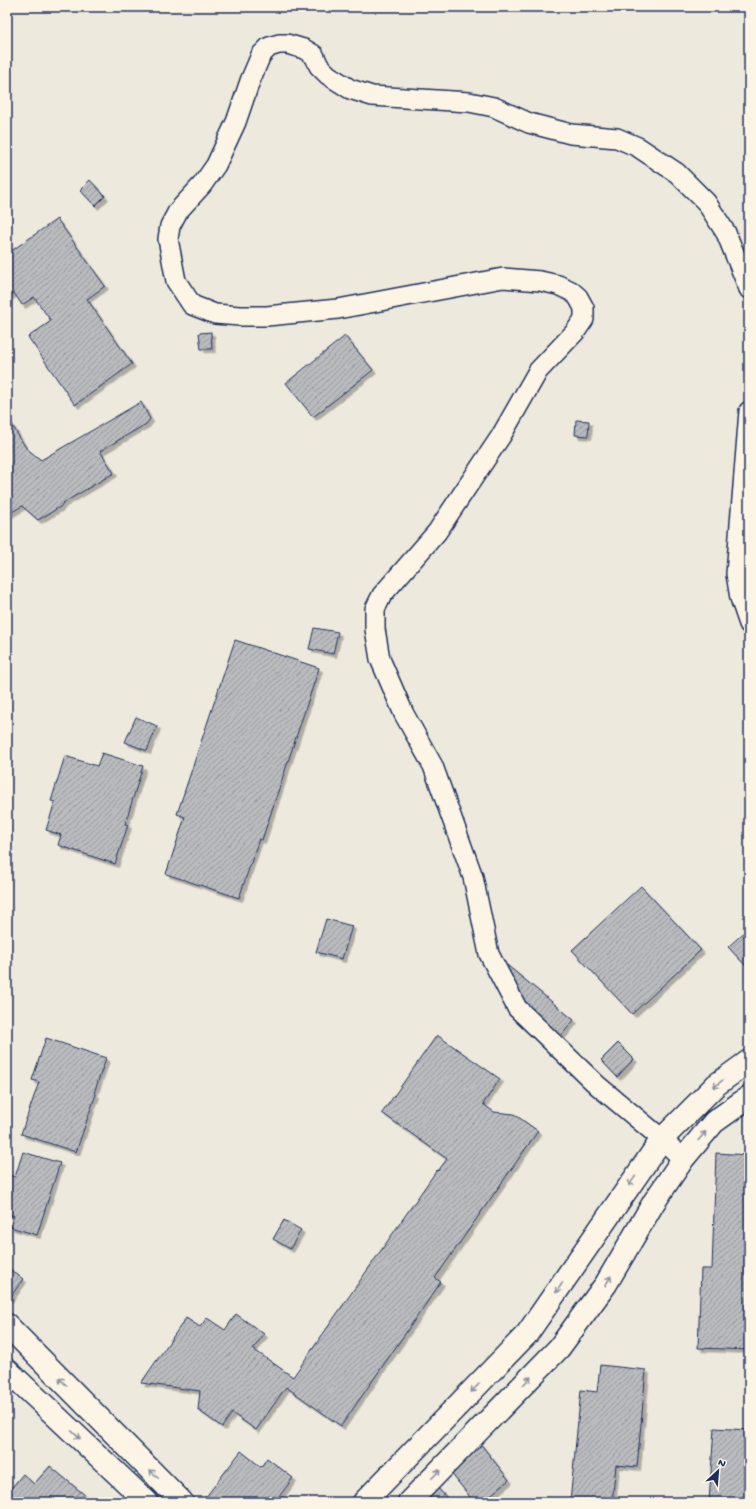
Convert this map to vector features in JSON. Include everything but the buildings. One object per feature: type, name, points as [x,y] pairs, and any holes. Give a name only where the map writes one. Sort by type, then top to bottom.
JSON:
[{"type":"street","points":[[683,1159],[662,1139],[597,1085],[517,1008],[489,954],[470,870],[433,766],[404,714],[380,659],[375,629],[375,609],[382,596],[437,532],[500,436],[538,371],[575,332],[584,319],[584,308],[578,297],[571,291],[558,285],[540,281],[503,278],[338,309],[267,316],[215,314],[192,305],[176,281],[168,239],[170,226],[178,211],[202,185],[216,165],[236,122],[250,81],[261,56],[269,47],[278,44],[288,44],[304,49],[314,55],[319,66],[328,75],[350,89],[372,96],[470,102],[494,107],[529,123],[571,134],[617,138],[638,147],[677,173],[706,202],[726,233],[749,289]]},
{"type":"street","points":[[749,411],[736,574],[740,598],[749,624]]},
{"type":"street","points":[[364,1502],[527,1334],[662,1139],[716,1085],[749,1061]]},
{"type":"street","points":[[408,1502],[559,1348],[606,1284],[654,1202],[683,1159],[714,1122],[749,1097]]},
{"type":"street","points":[[7,1325],[182,1502]]},
{"type":"street","points":[[7,1370],[147,1502]]}]
